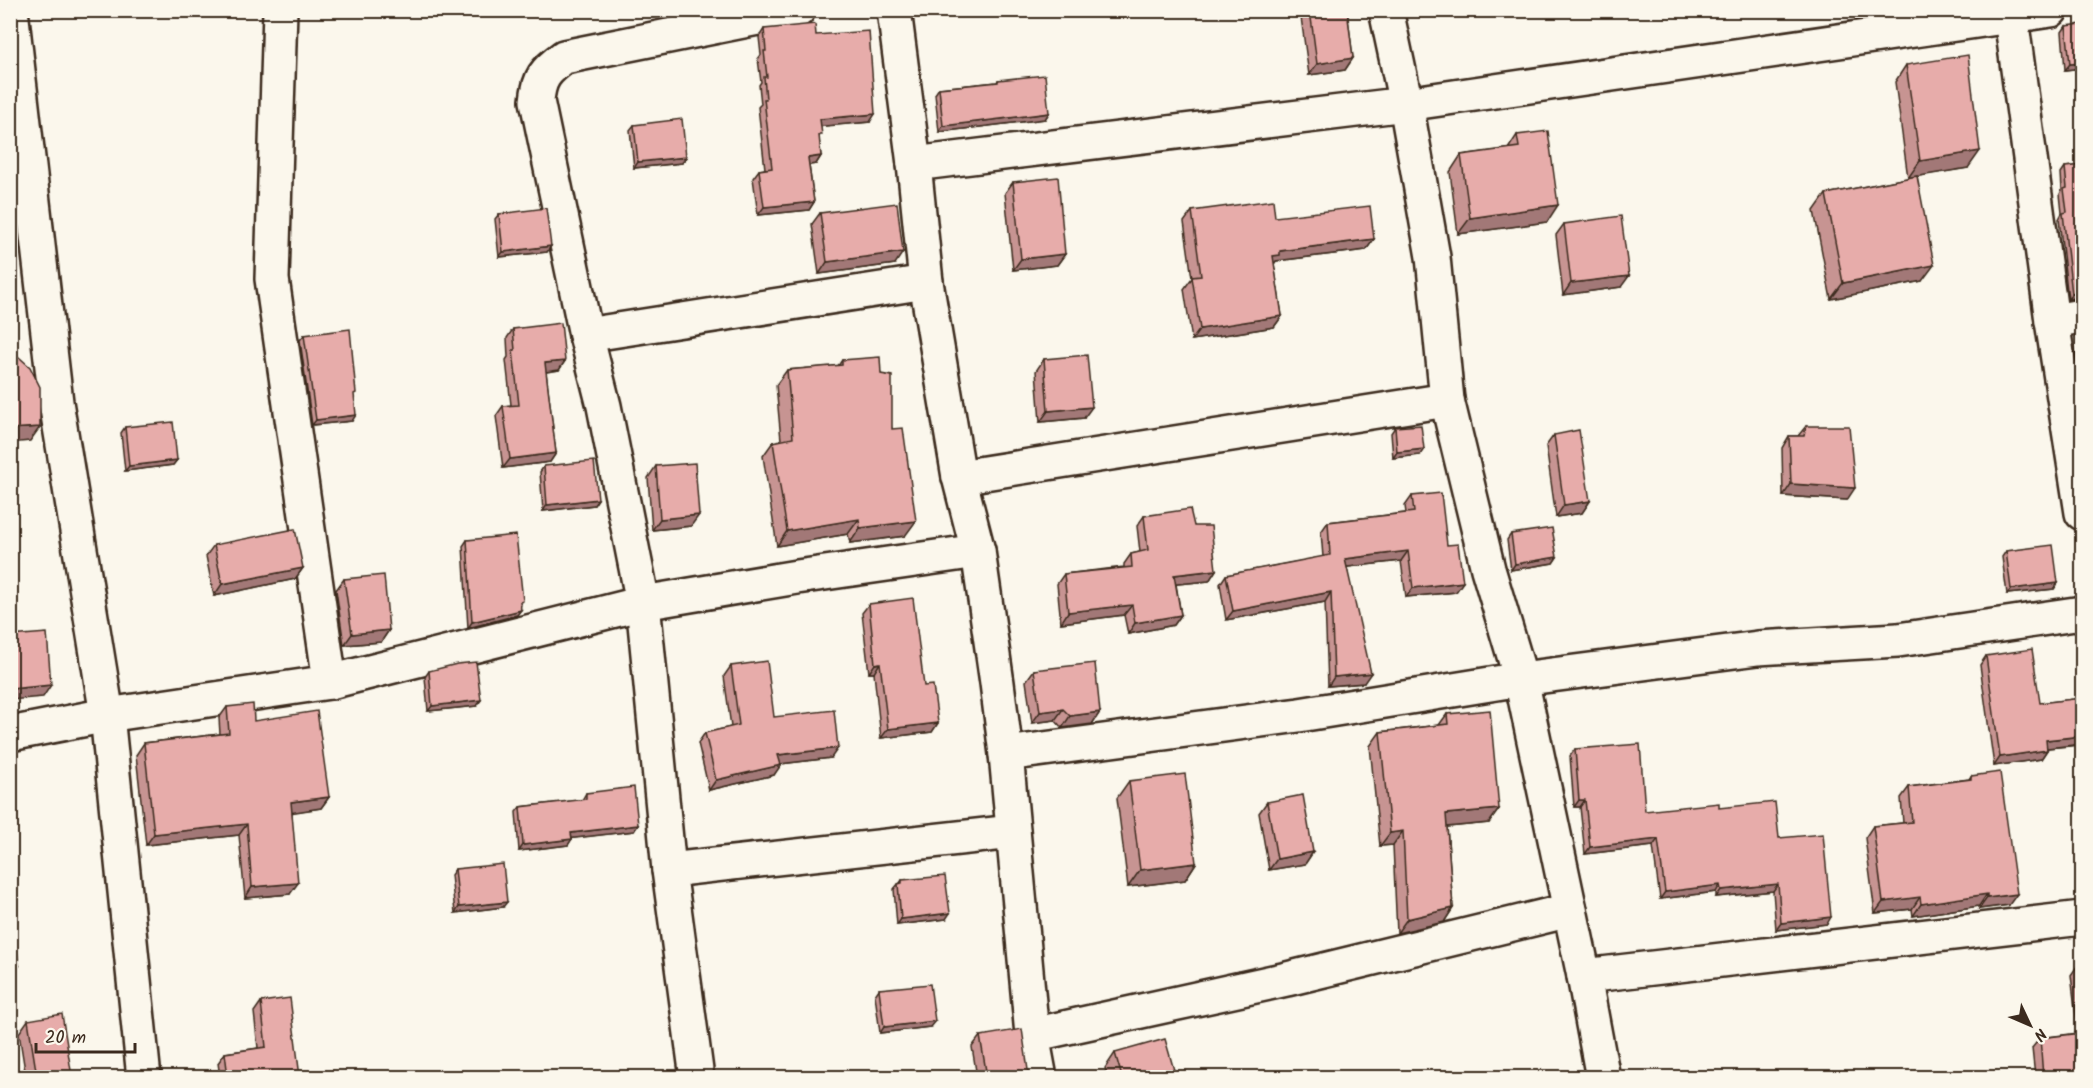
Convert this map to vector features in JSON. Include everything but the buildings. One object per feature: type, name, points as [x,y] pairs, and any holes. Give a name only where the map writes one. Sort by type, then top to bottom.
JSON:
[{"type":"street","points":[[11,10],[56,402],[108,715],[144,1077]]},
{"type":"street","points":[[280,10],[272,279],[330,682]]},
{"type":"street","points":[[697,1077],[669,870],[642,603],[604,406],[586,335],[537,101],[539,85],[549,68],[564,57],[798,10]]},
{"type":"street","points":[[894,10],[914,164],[926,282],[959,477],[978,551],[1006,754],[1032,1035],[1040,1077]]},
{"type":"street","points":[[1386,10],[1406,104],[1433,257],[1447,400],[1488,569],[1521,679],[1603,1077]]},
{"type":"street","points":[[914,164],[1406,104],[2011,13],[2051,10]]},
{"type":"street","points":[[2011,13],[2067,319],[2082,513]]},
{"type":"street","points":[[586,335],[926,282]]},
{"type":"street","points":[[959,477],[1447,400]]},
{"type":"street","points":[[10,734],[108,715],[330,682],[642,603],[797,577],[978,551]]},
{"type":"street","points":[[1006,754],[1299,715],[1521,679],[1758,648],[1898,640],[2082,613]]},
{"type":"street","points":[[669,870],[1013,832]]},
{"type":"street","points":[[1032,1035],[1287,979],[1570,910]]},
{"type":"street","points":[[1584,976],[2082,918]]}]
